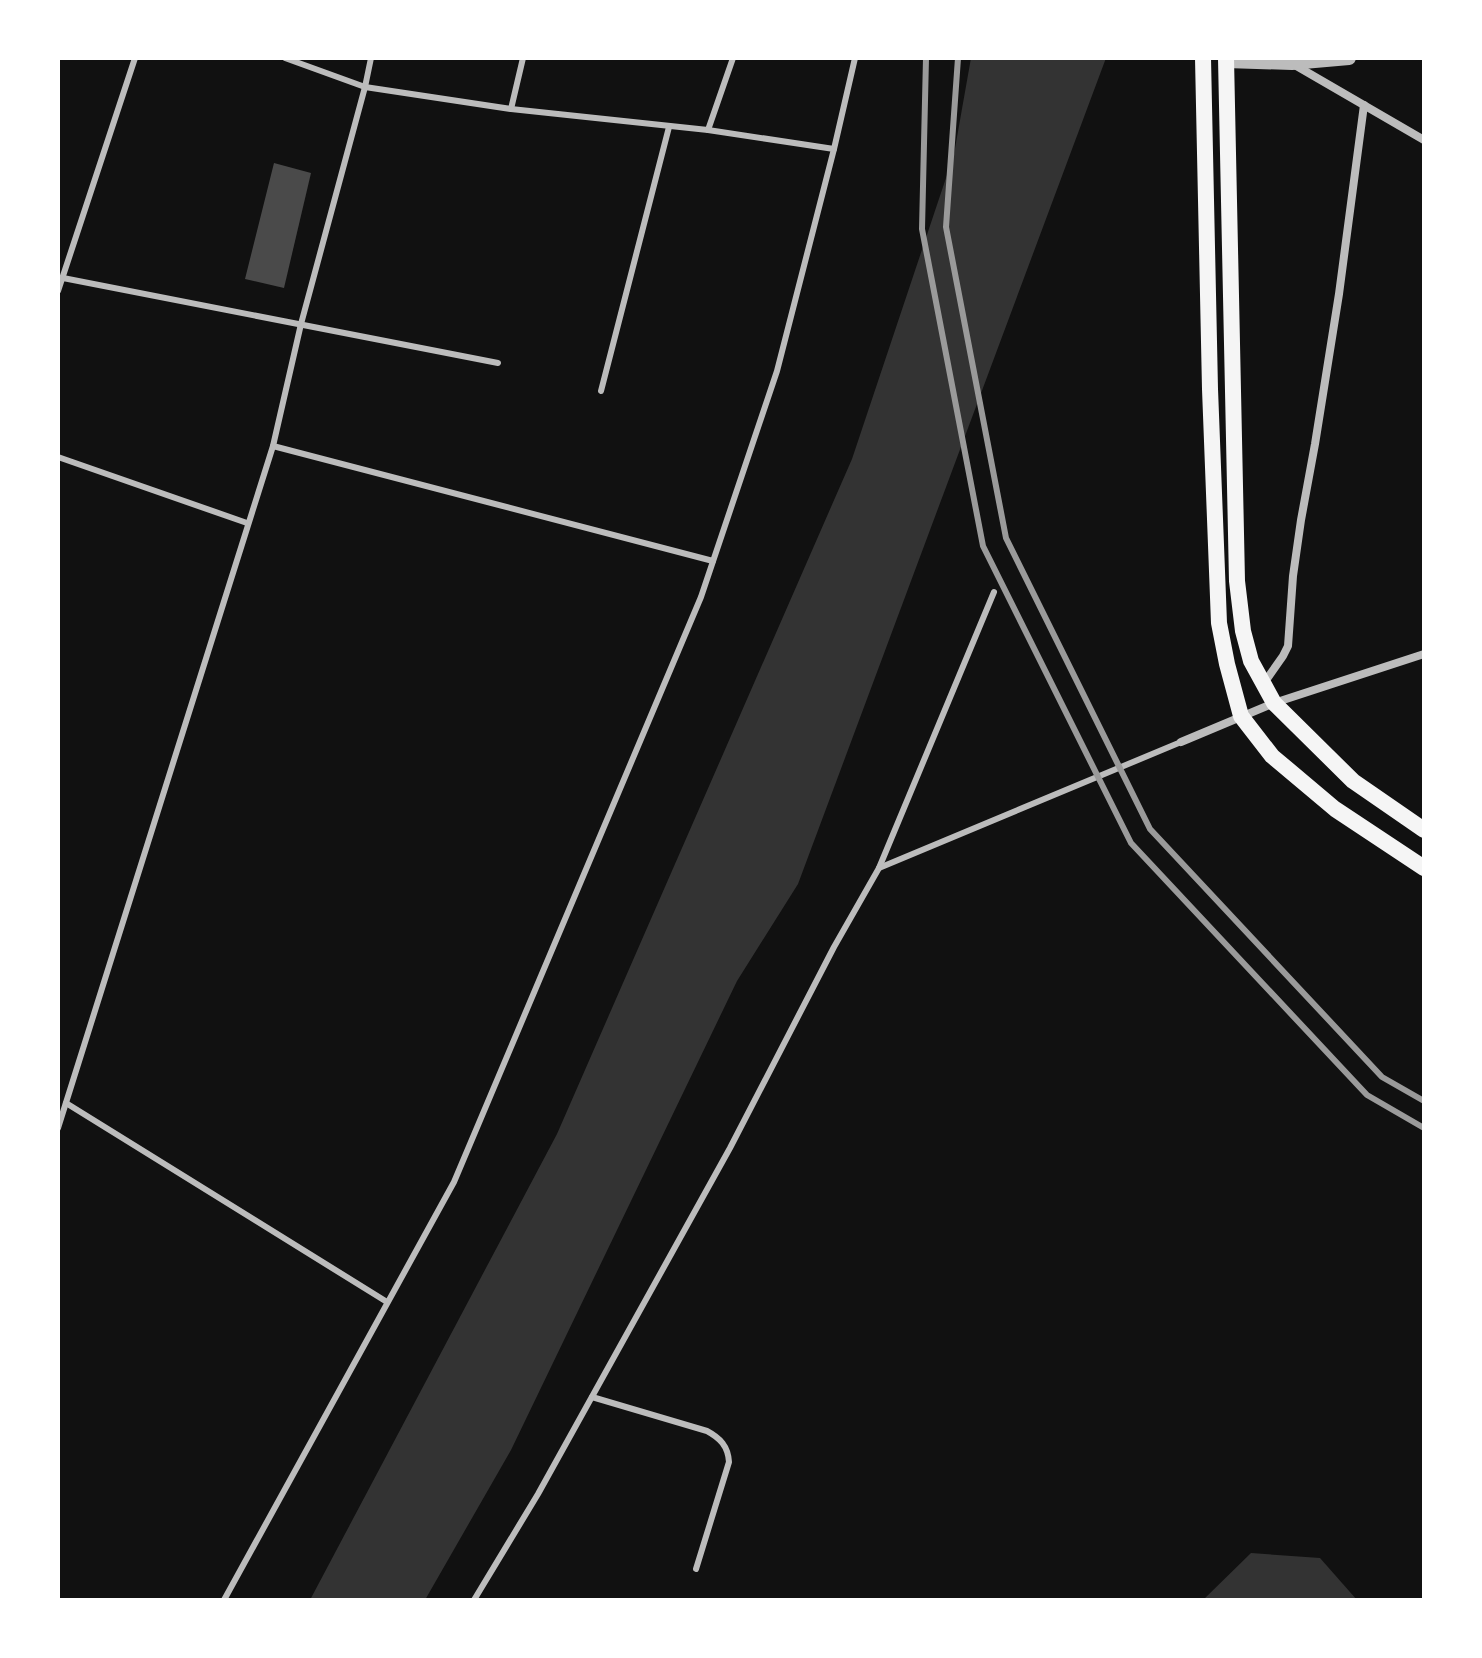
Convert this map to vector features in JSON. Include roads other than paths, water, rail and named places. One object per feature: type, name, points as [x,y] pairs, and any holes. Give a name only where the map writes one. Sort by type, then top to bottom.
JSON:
[{"type":"main road","points":[[1203,58],[1219,623],[1241,716],[1272,756],[1335,809],[1424,868]]},
{"type":"main road","points":[[1226,60],[1237,581],[1243,631],[1251,661],[1274,703],[1353,781],[1424,830]]},
{"type":"street","points":[[1226,60],[1292,63],[1349,58]]},
{"type":"street","points":[[1292,63],[1424,140]]},
{"type":"street","points":[[1264,683],[1288,646],[1293,576],[1339,294],[1364,105]]},
{"type":"street","points":[[1181,742],[1274,703],[1424,654]]},
{"type":"lane","points":[[58,291],[135,58]]},
{"type":"lane","points":[[285,58],[365,87],[511,109],[708,130],[834,149]]},
{"type":"lane","points":[[58,1128],[273,446],[301,324],[371,58]]},
{"type":"lane","points":[[511,109],[523,58]]},
{"type":"lane","points":[[708,130],[733,58]]},
{"type":"lane","points":[[224,1600],[454,1182],[701,597],[777,371],[855,58]]},
{"type":"lane","points":[[601,391],[669,127]]},
{"type":"lane","points":[[63,278],[498,363]]},
{"type":"lane","points":[[273,446],[713,561]]},
{"type":"lane","points":[[58,457],[247,523]]},
{"type":"lane","points":[[474,1600],[538,1494],[730,1148],[834,947],[879,868],[994,592]]},
{"type":"lane","points":[[879,868],[1181,742]]},
{"type":"lane","points":[[66,1103],[387,1302]]},
{"type":"lane","points":[[592,1397],[707,1431],[724,1443],[729,1462],[696,1569]]},
{"type":"railway","points":[[926,58],[922,229],[983,546],[1131,843],[1367,1095],[1424,1128]]},
{"type":"railway","points":[[958,58],[946,227],[1006,538],[1150,829],[1382,1077],[1424,1101]]}]
